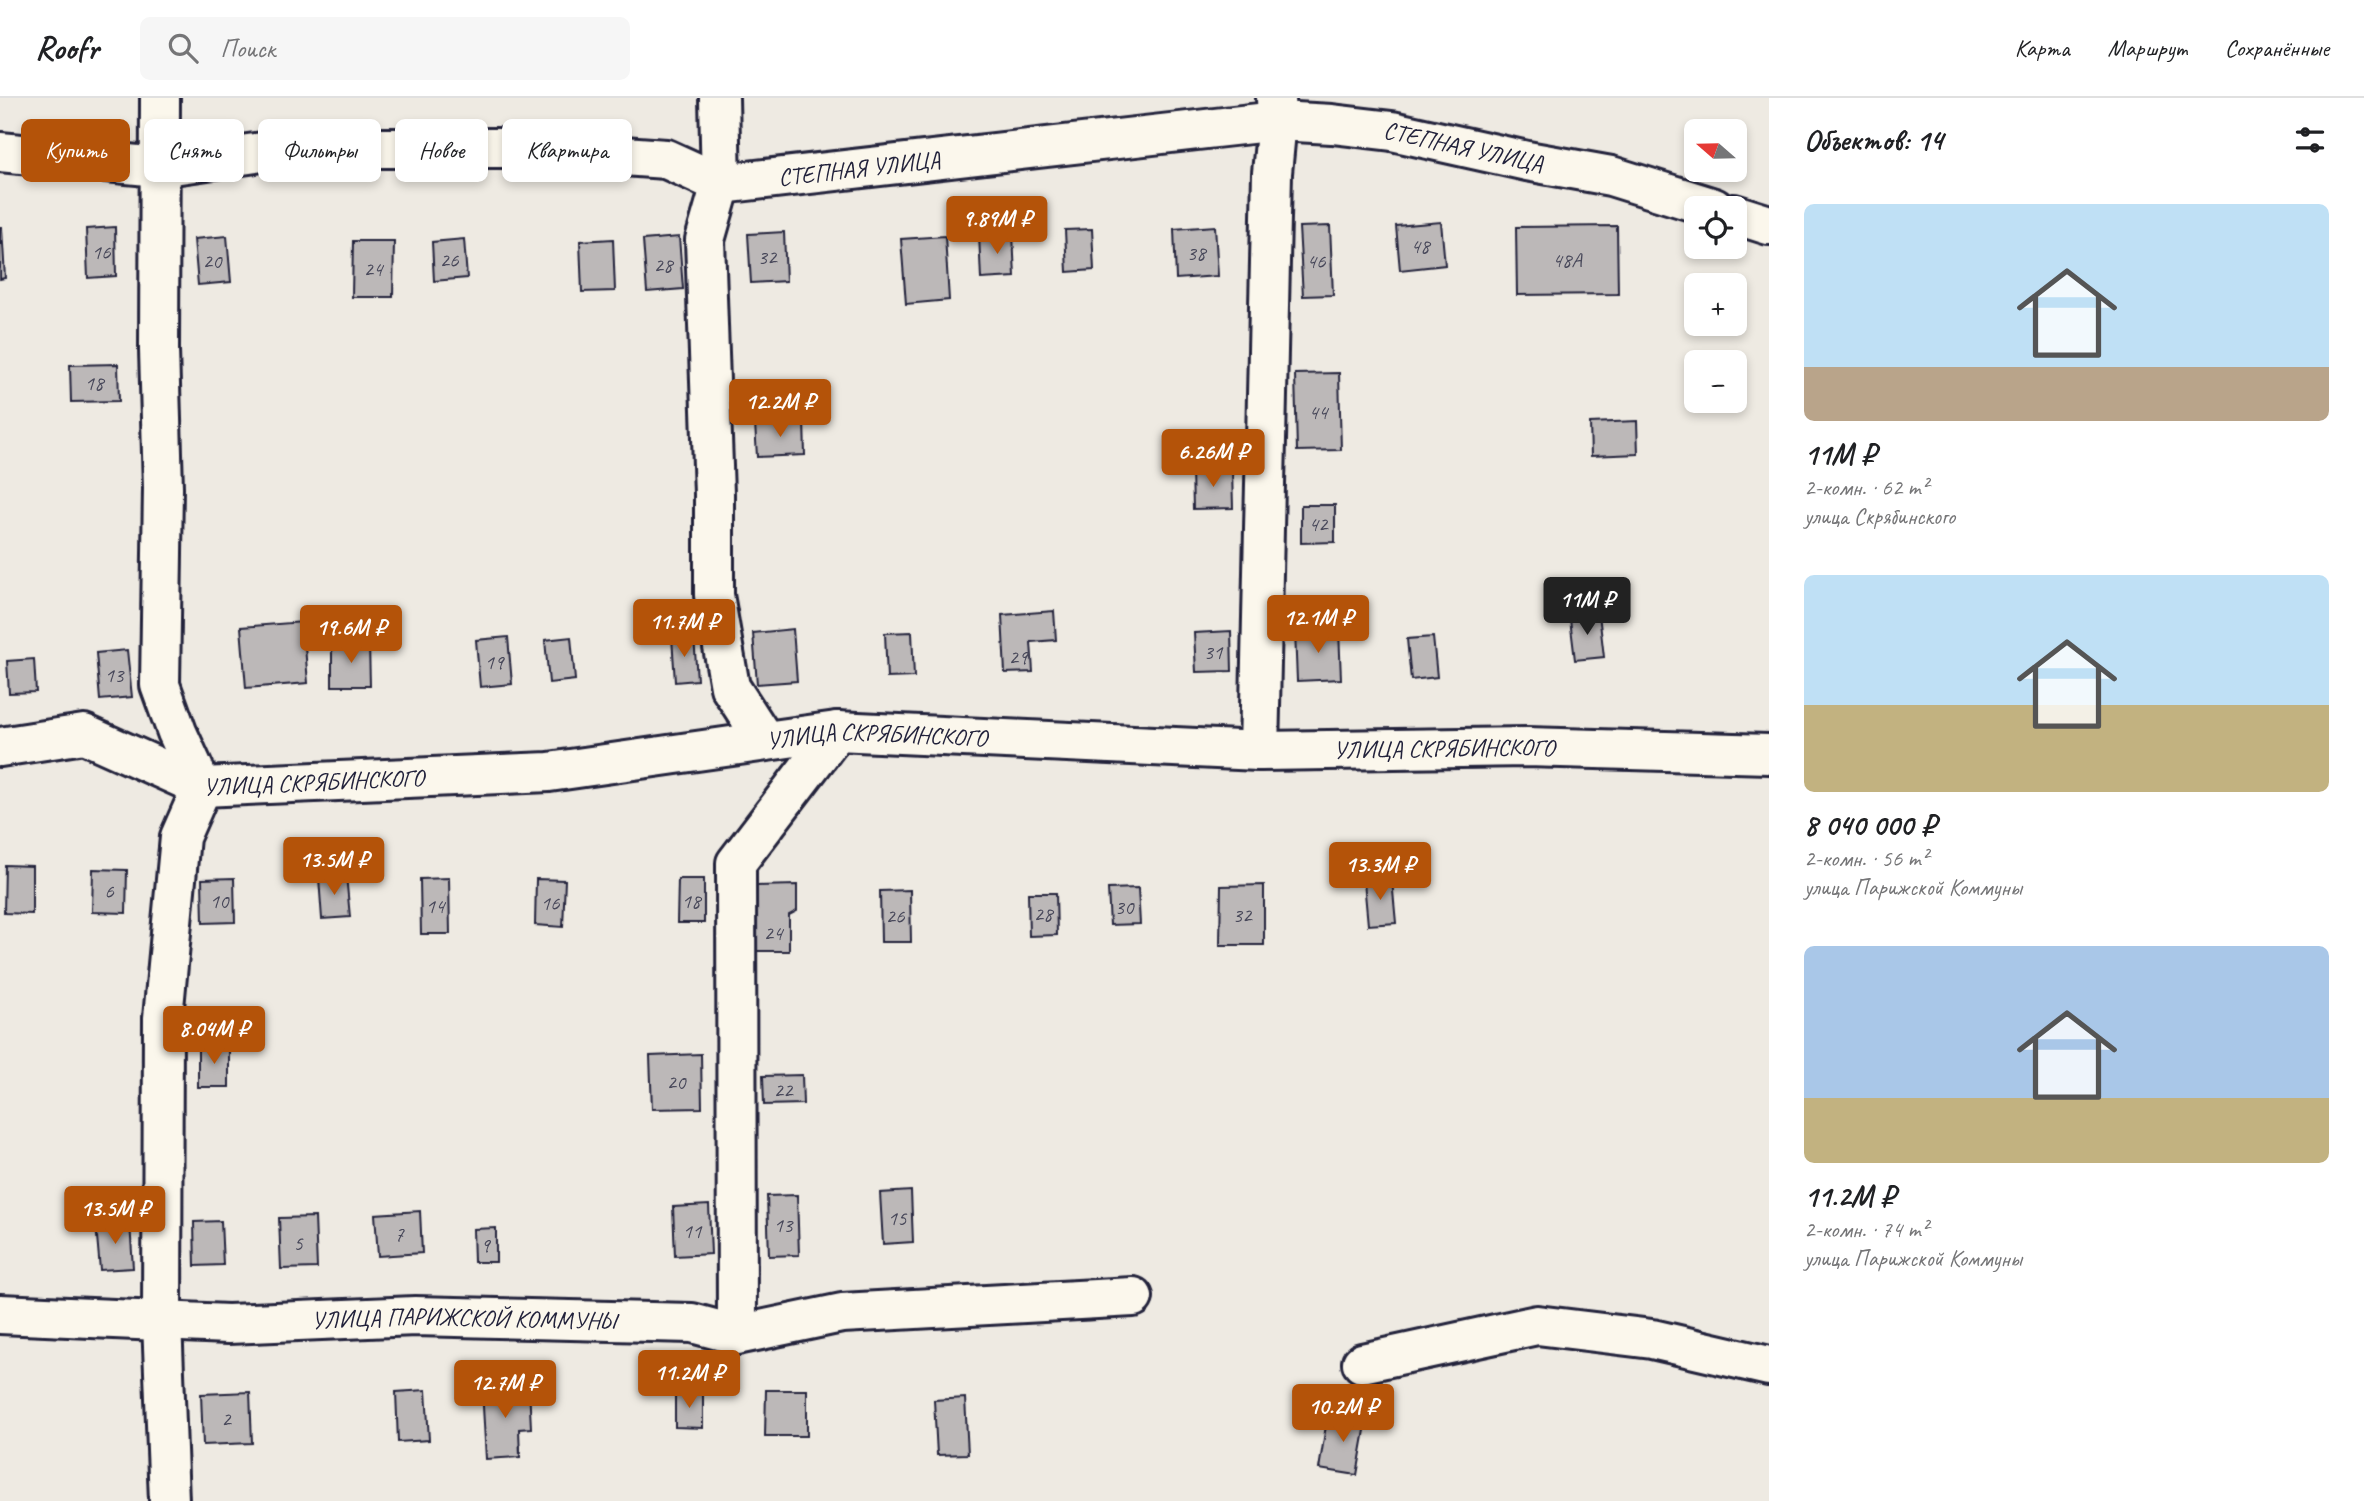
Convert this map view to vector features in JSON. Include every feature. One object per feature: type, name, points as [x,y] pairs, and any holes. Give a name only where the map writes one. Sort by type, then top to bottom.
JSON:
[{"type":"street","points":[[160,98],[160,119]]},
{"type":"street","points":[[719,98],[720,184],[705,240],[714,494],[714,595],[730,687],[765,741]]},
{"type":"street","points":[[1259,751],[1272,173],[1276,110]]},
{"type":"street","name":"СТЕПНАЯ УЛИЦА","points":[[720,184],[1276,110],[1332,124],[1392,131],[1527,161],[1611,176],[1684,199]]},
{"type":"street","points":[[244,155],[290,148],[509,148],[666,159],[720,184]]},
{"type":"street","points":[[0,152],[144,166]]},
{"type":"street","points":[[159,182],[159,350],[163,488],[160,685],[177,732],[202,787],[180,837],[163,1018],[162,1321],[169,1501]]},
{"type":"street","points":[[1747,218],[1769,225]]},
{"type":"street","points":[[737,1335],[736,863],[837,731]]},
{"type":"street","name":"УЛИЦА СКРЯБИНСКОГО","points":[[0,747],[83,734],[202,787],[548,772],[837,731],[1259,751],[1527,747],[1769,754]]},
{"type":"street","name":"УЛИЦА ПАРИЖСКОЙ КОММУНЫ","points":[[0,1314],[228,1324],[415,1316],[637,1321],[692,1323],[737,1335],[842,1313],[1133,1297]]},
{"type":"street","points":[[1362,1363],[1537,1325],[1652,1339],[1769,1366]]},
{"type":"building","points":[[1441,222],[1445,265],[1400,270],[1396,226]]},
{"type":"building","points":[[1215,226],[1218,276],[1176,279],[1174,229]]},
{"type":"building","points":[[1330,226],[1333,295],[1303,296],[1299,227]]},
{"type":"building","points":[[1617,226],[1618,294],[1517,295],[1516,227]]},
{"type":"building","points":[[0,227],[5,278],[0,279]]},
{"type":"building","points":[[115,227],[116,276],[88,278],[86,229]]},
{"type":"building","points":[[1092,229],[1094,270],[1067,272],[1065,230]]},
{"type":"building","points":[[784,232],[786,281],[751,283],[748,234]]},
{"type":"building","points":[[1013,233],[1015,277],[981,279],[979,234]]},
{"type":"building","points":[[227,236],[231,282],[198,285],[194,239]]},
{"type":"building","points":[[945,236],[949,300],[906,304],[901,239]]},
{"type":"building","points":[[679,237],[683,289],[647,292],[643,240]]},
{"type":"building","points":[[464,239],[467,278],[434,281],[432,242]]},
{"type":"building","points":[[613,239],[615,291],[582,292],[580,241]]},
{"type":"building","points":[[353,241],[394,241],[393,297],[352,297]]},
{"type":"building","points":[[118,364],[119,401],[71,402],[70,365]]},
{"type":"building","points":[[1339,373],[1341,450],[1297,451],[1295,374]]},
{"type":"building","points":[[804,420],[805,455],[757,457],[755,423]]},
{"type":"building","points":[[1637,421],[1638,454],[1591,456],[1590,423]]},
{"type":"building","points":[[1232,469],[1233,508],[1193,509],[1192,470]]},
{"type":"building","points":[[1301,505],[1335,505],[1335,542],[1301,543]]},
{"type":"building","points":[[1054,611],[1056,640],[1031,642],[1033,672],[1005,673],[1002,615]]},
{"type":"building","points":[[1599,614],[1604,657],[1575,660],[1570,619]]},
{"type":"building","points":[[303,622],[308,683],[246,688],[241,627]]},
{"type":"building","points":[[793,629],[797,681],[757,684],[753,633]]},
{"type":"building","points":[[1339,630],[1341,679],[1297,681],[1295,631]]},
{"type":"building","points":[[1231,631],[1232,671],[1196,672],[1194,633]]},
{"type":"building","points":[[912,632],[914,677],[887,678],[885,633]]},
{"type":"building","points":[[694,636],[697,680],[675,682],[672,637]]},
{"type":"building","points":[[508,637],[512,684],[480,687],[476,640]]},
{"type":"building","points":[[571,637],[575,680],[549,683],[545,640]]},
{"type":"building","points":[[1433,637],[1437,677],[1411,680],[1407,639]]},
{"type":"building","points":[[369,643],[370,686],[332,686],[332,644]]},
{"type":"building","points":[[127,650],[132,697],[100,700],[96,653]]},
{"type":"building","points":[[34,659],[36,692],[9,693],[7,661]]},
{"type":"building","points":[[5,865],[32,866],[32,914],[4,913]]},
{"type":"building","points":[[93,869],[127,870],[126,913],[92,912]]},
{"type":"building","points":[[346,875],[350,917],[322,919],[319,878]]},
{"type":"building","points":[[234,878],[235,922],[203,923],[202,879]]},
{"type":"building","points":[[449,878],[450,934],[421,934],[420,879]]},
{"type":"building","points":[[536,879],[565,880],[563,927],[535,925]]},
{"type":"building","points":[[678,879],[704,879],[704,923],[677,923]]},
{"type":"building","points":[[1392,880],[1396,923],[1368,925],[1364,882]]},
{"type":"building","points":[[797,885],[797,911],[789,915],[789,951],[757,951],[756,886]]},
{"type":"building","points":[[1264,885],[1264,945],[1220,945],[1221,886]]},
{"type":"building","points":[[1138,888],[1140,924],[1110,925],[1108,889]]},
{"type":"building","points":[[910,890],[911,942],[881,942],[880,891]]},
{"type":"building","points":[[1028,893],[1056,893],[1057,935],[1029,936]]},
{"type":"building","points":[[198,1045],[229,1045],[229,1087],[198,1087]]},
{"type":"building","points":[[701,1054],[702,1108],[652,1109],[650,1056]]},
{"type":"building","points":[[802,1075],[803,1104],[764,1105],[763,1076]]},
{"type":"building","points":[[911,1191],[913,1242],[883,1244],[880,1193]]},
{"type":"building","points":[[797,1195],[799,1255],[769,1256],[767,1196]]},
{"type":"building","points":[[709,1205],[711,1254],[675,1256],[673,1207]]},
{"type":"building","points":[[420,1211],[422,1253],[378,1256],[375,1214]]},
{"type":"building","points":[[315,1217],[317,1268],[281,1269],[279,1218]]},
{"type":"building","points":[[221,1221],[223,1265],[195,1266],[194,1222]]},
{"type":"building","points":[[130,1223],[133,1268],[100,1270],[96,1225]]},
{"type":"building","points":[[496,1228],[496,1262],[474,1262],[473,1229]]},
{"type":"building","points":[[529,1387],[531,1428],[519,1429],[520,1457],[486,1459],[482,1389]]},
{"type":"building","points":[[426,1390],[429,1440],[398,1442],[396,1392]]},
{"type":"building","points":[[766,1390],[807,1390],[807,1436],[765,1436]]},
{"type":"building","points":[[675,1391],[703,1392],[703,1428],[675,1427]]},
{"type":"building","points":[[250,1392],[252,1443],[203,1445],[201,1394]]},
{"type":"building","points":[[965,1398],[968,1454],[937,1455],[934,1400]]},
{"type":"building","points":[[1328,1413],[1367,1419],[1357,1475],[1319,1469]]}]
